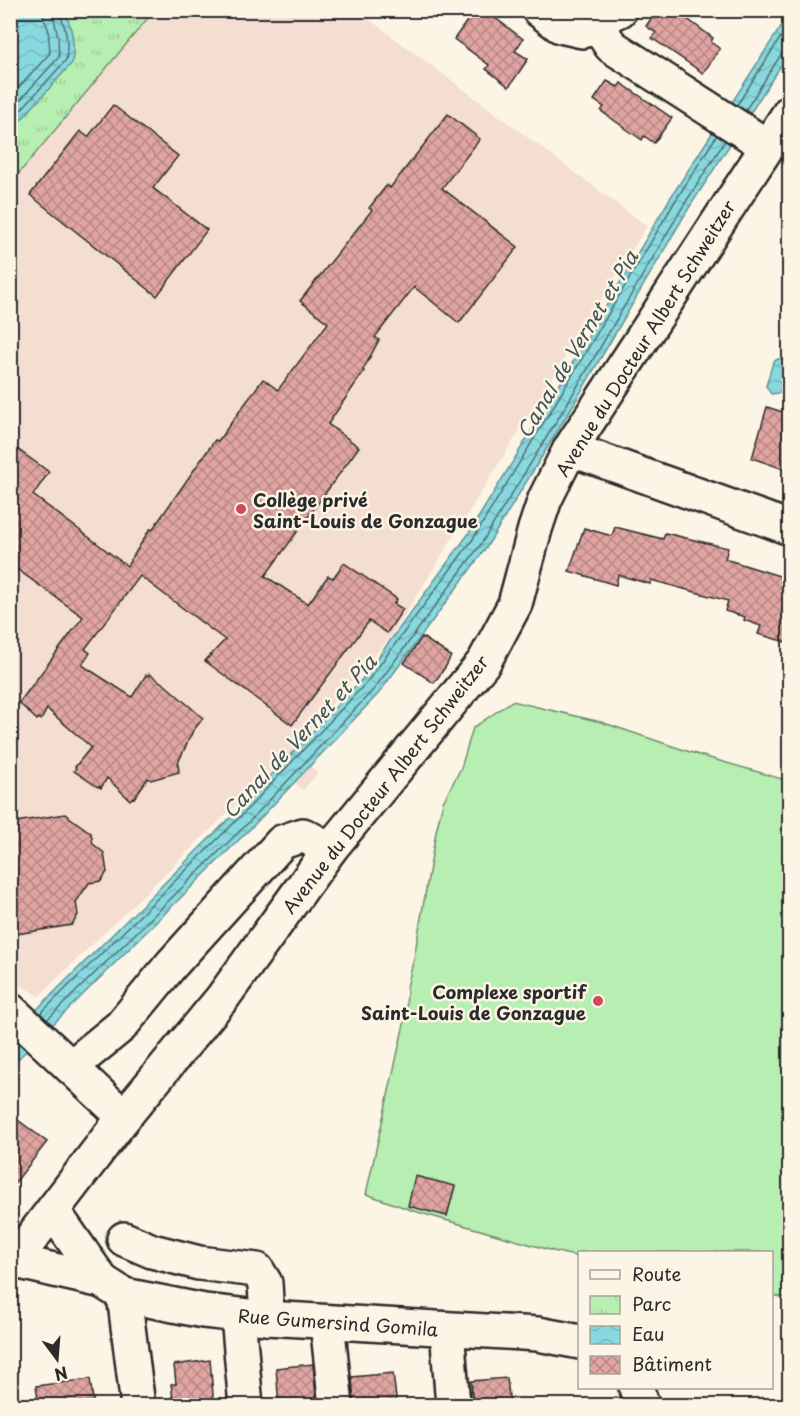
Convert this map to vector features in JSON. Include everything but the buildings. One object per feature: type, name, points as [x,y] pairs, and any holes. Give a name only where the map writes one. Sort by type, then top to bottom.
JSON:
[{"type":"street","points":[[539,10],[560,26],[582,31],[609,18],[610,46],[767,146]]},
{"type":"street","name":"Avenue du Docteur Albert Schweitzer","points":[[13,1264],[124,1117],[223,997],[330,849],[484,662],[515,604],[545,499],[570,449],[789,112]]},
{"type":"street","points":[[570,449],[789,528]]},
{"type":"street","points":[[71,1067],[121,1026],[171,965],[282,842],[303,836],[330,849]]},
{"type":"street","points":[[14,1012],[124,1117]]},
{"type":"street","points":[[53,1211],[113,1288],[138,1406]]},
{"type":"street","points":[[124,1239],[152,1251],[199,1263],[257,1270],[265,1282],[252,1317],[246,1406]]},
{"type":"street","name":"Rue Gumersind Gomila","points":[[13,1264],[204,1311],[252,1317],[538,1334],[578,1342]]},
{"type":"street","points":[[327,1322],[336,1406]]},
{"type":"street","points":[[447,1329],[453,1406]]},
{"type":"street","points":[[636,1389],[643,1406]]},
{"type":"shaded area","name":"Collège privé Saint-Louis de Gonzague","points":[[155,11],[358,11],[647,226],[392,635],[292,750],[318,773],[303,790],[275,767],[39,996],[10,979],[10,183]]},
{"type":"green space","points":[[152,10],[153,12],[11,183],[11,11]]},
{"type":"green space","name":"Complexe sportif Saint-Louis de Gonzague","points":[[512,701],[601,722],[699,755],[789,781],[789,1299],[773,1295],[773,1251],[578,1251],[578,1257],[414,1211],[366,1194],[406,1015],[407,987],[436,832],[443,802],[461,768],[473,728]]},
{"type":"water","points":[[11,10],[64,11],[71,29],[73,49],[72,63],[11,131]]},
{"type":"water","name":"Canal de Vernet et Pia","points":[[789,14],[789,53],[687,211],[486,548],[379,693],[253,826],[11,1066],[11,1035],[237,811],[362,679],[467,536],[669,200]]},
{"type":"water","points":[[781,358],[785,361],[787,368],[785,377],[779,393],[771,394],[766,386],[773,362]]},
{"type":"place","name":"Collège privé Saint-Louis de Gonzague","points":[[241,509]]},
{"type":"place","name":"Complexe sportif Saint-Louis de Gonzague","points":[[598,1001]]}]
